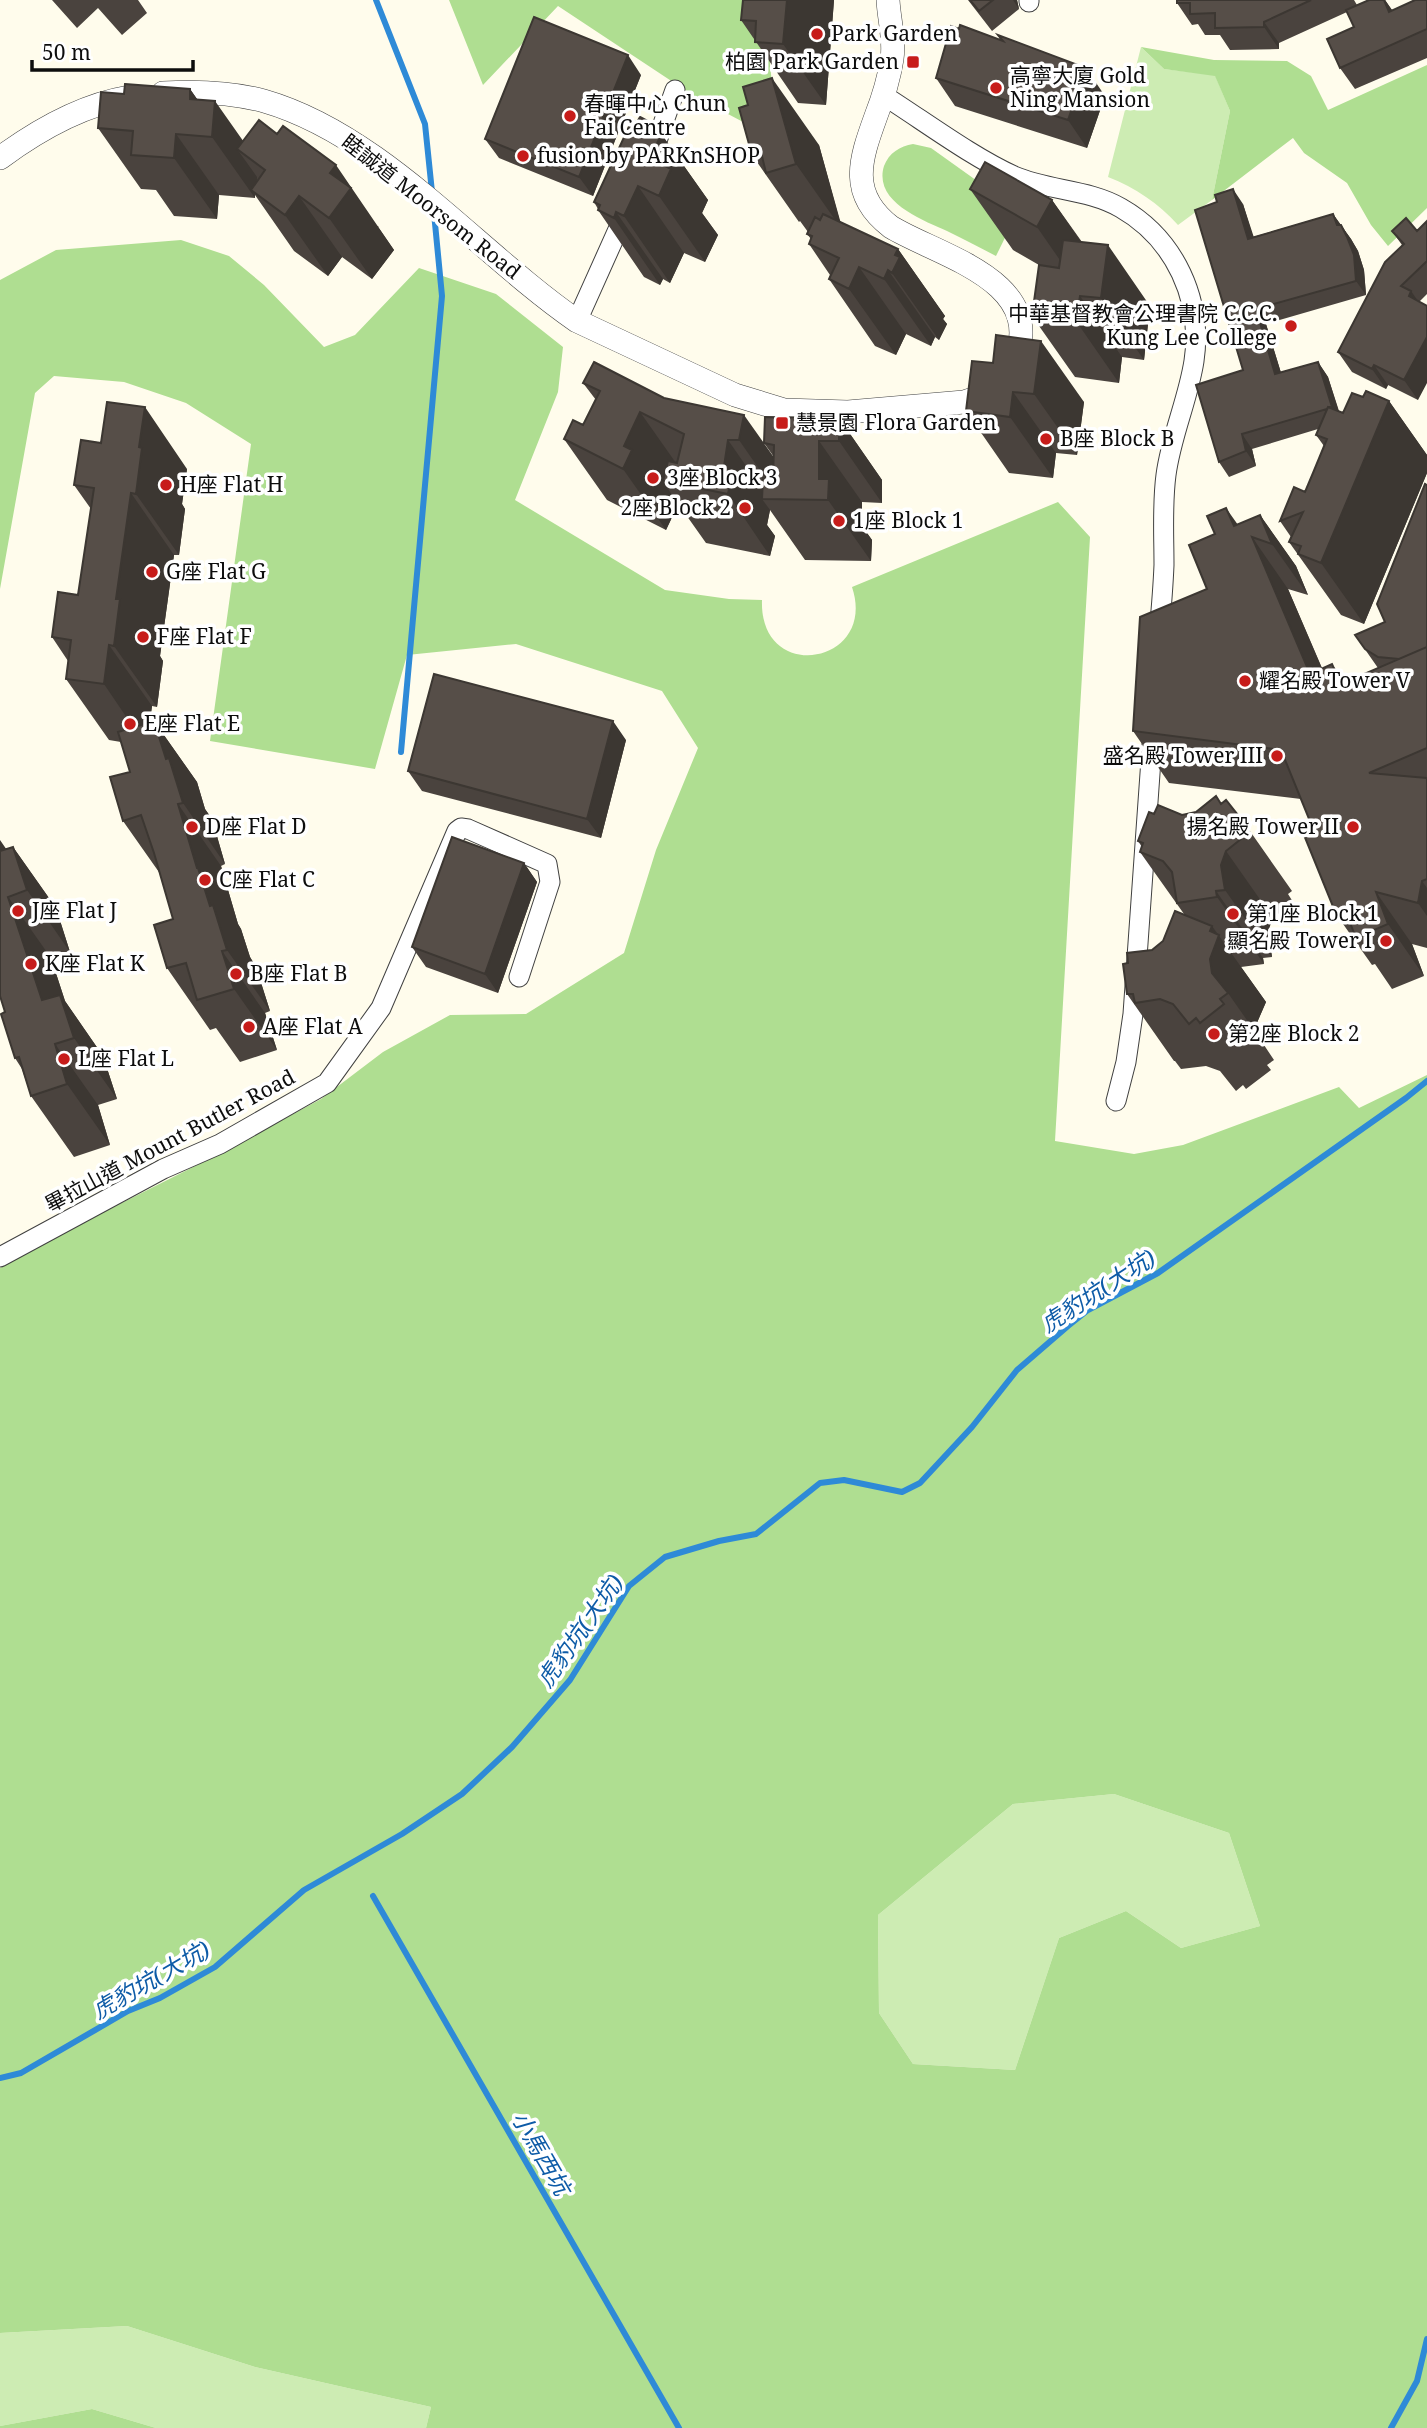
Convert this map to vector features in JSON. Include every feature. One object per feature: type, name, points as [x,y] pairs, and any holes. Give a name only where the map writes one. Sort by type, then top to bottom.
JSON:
[{"type":"street","name":"睦誠道 Moorsom Road","points":[[0,158],[39,131],[106,102],[139,95],[189,92],[263,101],[315,122],[356,146],[443,211],[577,321],[735,396],[783,410],[848,412],[948,404],[976,398],[997,386],[1013,366],[1020,341],[1018,318],[1009,297],[985,274],[891,227],[867,200],[861,183],[861,165],[883,95],[893,44],[888,0]]},
{"type":"street","points":[[643,175],[660,138],[675,90]]},
{"type":"street","points":[[883,95],[1007,173],[1037,184],[1089,195],[1132,215],[1166,246],[1183,276],[1193,312],[1195,350],[1165,483],[1164,564],[1158,659]]},
{"type":"street","points":[[577,321],[632,199]]},
{"type":"street","points":[[1116,1101],[1133,1014],[1154,713]]},
{"type":"street","name":"畢拉山道 Mount Butler Road","points":[[0,1257],[163,1169],[220,1144],[327,1083],[381,1008],[457,831],[461,828],[547,863],[550,882],[519,977]]},
{"type":"green space","points":[[449,0],[775,0],[770,65],[773,92],[762,132],[694,96],[558,6],[483,85]]},
{"type":"green space","points":[[1141,47],[1164,69],[1215,75],[1230,111],[1212,200],[1178,225],[1146,197],[1108,177]]},
{"type":"green space","points":[[1141,47],[1214,60],[1287,61],[1311,76],[1328,110],[1427,65],[1427,208],[1388,246],[1371,225],[1347,183],[1304,153],[1293,138],[1212,200],[1230,111],[1215,76],[1164,69]]},
{"type":"green space","points":[[913,144],[931,148],[980,183],[1022,203],[996,256],[902,208],[886,190],[884,166],[889,157],[904,146]]},
{"type":"green space","points":[[181,240],[229,256],[264,285],[324,347],[355,335],[419,268],[496,294],[563,347],[558,392],[515,500],[665,590],[729,599],[762,600],[766,627],[778,645],[796,654],[816,655],[834,648],[848,634],[855,613],[852,587],[1058,502],[1090,537],[1055,1141],[1134,1154],[1183,1145],[1339,1087],[1359,1108],[1427,1075],[1427,2428],[426,2428],[431,2407],[255,2367],[127,2326],[0,2333],[0,1268],[321,1099],[383,1052],[450,1015],[526,1014],[624,953],[656,850],[698,748],[662,691],[516,644],[407,655],[375,769],[210,741],[251,444],[186,403],[124,382],[54,376],[35,393],[0,589],[0,280],[56,250]],"holes":[[[1114,1794],[1229,1833],[1260,1926],[1181,1948],[1126,1911],[1059,1938],[1015,2070],[913,2064],[879,2013],[878,1915],[1013,1804]]]},
{"type":"green space","points":[[1114,1794],[1229,1833],[1260,1926],[1181,1948],[1126,1911],[1059,1938],[1015,2070],[913,2064],[879,2013],[878,1915],[1013,1804]]},
{"type":"green space","points":[[127,2326],[255,2367],[431,2407],[426,2428],[156,2428],[92,2409],[0,2426],[0,2333]]},
{"type":"green space","points":[[92,2409],[156,2428],[0,2428],[0,2426]]},
{"type":"building","points":[[743,0],[787,0],[783,44],[755,42],[756,21],[741,20]]},
{"type":"building","points":[[970,0],[993,0],[979,11]]},
{"type":"building","points":[[1177,0],[1311,0],[1264,22],[1264,27],[1215,28],[1215,13],[1190,14],[1190,3],[1177,3]]},
{"type":"building","points":[[1369,0],[1384,0],[1389,12],[1415,0],[1427,0],[1427,29],[1340,68],[1327,39],[1354,27],[1346,10]]},
{"type":"building","name":"春暉中心 Chun Fai Centre","points":[[534,17],[628,55],[579,177],[485,139]]},
{"type":"building","points":[[960,25],[1003,41],[998,35],[1086,68],[1068,120],[936,78],[951,26],[959,29]]},
{"type":"building","points":[[772,78],[796,164],[766,173],[761,152],[752,155],[739,108],[748,105],[743,87]]},
{"type":"building","points":[[125,84],[190,89],[190,99],[215,101],[212,137],[176,134],[174,158],[131,155],[133,131],[98,128],[101,92],[124,94]]},
{"type":"building","points":[[640,117],[655,125],[653,129],[662,133],[650,158],[671,169],[659,196],[638,186],[624,216],[616,212],[614,218],[598,210],[600,205],[594,202],[632,120],[637,122]]},
{"type":"building","points":[[259,120],[277,134],[283,126],[336,165],[330,173],[351,188],[329,218],[299,196],[285,215],[251,190],[265,170],[237,149]]},
{"type":"building","points":[[985,162],[1052,200],[1037,227],[970,189]]},
{"type":"building","points":[[1233,189],[1248,239],[1333,214],[1337,225],[1341,225],[1354,255],[1356,281],[1256,309],[1275,374],[1318,362],[1332,407],[1242,434],[1246,451],[1219,462],[1196,385],[1243,370],[1195,210],[1217,202],[1215,195]]},
{"type":"building","points":[[823,214],[898,249],[895,255],[900,257],[892,273],[888,270],[884,279],[859,267],[849,289],[829,279],[839,258],[809,244],[812,236],[807,234],[815,217],[820,220]]},
{"type":"building","points":[[1406,218],[1417,231],[1427,221],[1427,261],[1401,286],[1411,291],[1409,296],[1427,306],[1427,337],[1404,380],[1374,365],[1372,369],[1338,352],[1385,262],[1404,244],[1392,231]]},
{"type":"building","points":[[1063,240],[1108,245],[1101,298],[1080,296],[1076,321],[1032,316],[1039,265],[1059,268]]},
{"type":"building","points":[[996,335],[1041,341],[1034,394],[1013,392],[1010,417],[966,411],[972,361],[993,363]]},
{"type":"building","points":[[594,362],[664,398],[744,415],[739,440],[728,440],[723,473],[732,474],[728,494],[663,481],[668,461],[677,463],[684,434],[640,412],[624,446],[632,450],[623,469],[564,439],[573,420],[583,425],[600,391],[583,383]]},
{"type":"building","points":[[1366,391],[1389,401],[1321,563],[1298,554],[1301,546],[1289,542],[1303,512],[1280,521],[1294,487],[1305,492],[1313,473],[1327,439],[1316,435],[1328,407],[1343,413],[1352,393],[1363,397]]},
{"type":"building","points":[[107,402],[145,407],[136,494],[131,493],[116,599],[120,599],[114,646],[109,645],[104,684],[66,679],[71,640],[52,637],[58,592],[78,595],[94,488],[74,485],[81,440],[101,443]]},
{"type":"building","points":[[765,417],[839,418],[839,441],[819,441],[819,479],[829,479],[828,500],[762,499],[763,478],[773,479],[774,445],[764,443]]},
{"type":"building","points":[[1425,484],[1427,647],[1399,659],[1378,657],[1365,649],[1355,635],[1385,622],[1377,604]]},
{"type":"building","points":[[1226,508],[1234,526],[1260,515],[1272,544],[1252,537],[1310,674],[1332,664],[1341,684],[1427,647],[1427,748],[1369,773],[1427,778],[1427,879],[1422,881],[1418,903],[1376,892],[1388,924],[1356,938],[1345,910],[1336,914],[1304,835],[1314,831],[1281,750],[1133,731],[1140,617],[1207,589],[1189,545],[1215,534],[1207,516]]},
{"type":"building","points":[[434,674],[613,721],[587,819],[408,771]]},
{"type":"building","points":[[154,721],[183,803],[178,804],[197,868],[210,906],[213,905],[227,950],[222,951],[234,989],[197,1000],[186,963],[167,968],[154,925],[173,919],[154,853],[141,815],[123,821],[110,777],[130,772],[118,732]]},
{"type":"building","points":[[1216,796],[1221,804],[1226,800],[1245,824],[1241,828],[1246,835],[1226,851],[1221,865],[1225,890],[1216,891],[1217,897],[1177,903],[1172,872],[1163,861],[1140,852],[1143,843],[1138,841],[1149,812],[1154,814],[1158,805],[1182,815],[1196,812]]},
{"type":"building","points":[[452,837],[524,863],[485,974],[412,947]]},
{"type":"building","points":[[13,847],[27,890],[8,897],[42,1000],[60,995],[74,1038],[55,1044],[67,1084],[31,1096],[19,1057],[15,1058],[1,1014],[5,1012],[0,996],[0,851]]},
{"type":"building","points":[[1175,911],[1212,926],[1210,931],[1219,935],[1210,959],[1212,973],[1228,993],[1220,999],[1224,1004],[1200,1023],[1196,1018],[1189,1024],[1173,1004],[1160,999],[1135,1003],[1133,994],[1127,994],[1123,964],[1128,963],[1127,953],[1152,950],[1163,941]]},
{"type":"waterway","points":[[376,0],[425,124],[432,192]]},
{"type":"waterway","points":[[401,752],[442,296],[434,213]]},
{"type":"waterway","name":"虎豹坑(大坑)","points":[[0,2078],[21,2073],[128,2011],[160,1998],[215,1967],[304,1890],[402,1834],[462,1794],[512,1747],[570,1680],[629,1586],[665,1557],[719,1541],[756,1534],[820,1483],[844,1480],[902,1492],[920,1483],[972,1427],[1017,1370],[1088,1310],[1158,1273],[1427,1081]]},
{"type":"waterway","name":"小馬西坑","points":[[373,1896],[679,2428]]},
{"type":"waterway","points":[[1391,2428],[1417,2381],[1427,2339]]},
{"type":"place","name":"Park Garden","points":[[817,34]]},
{"type":"place","name":"柏園 Park Garden","points":[[913,62]]},
{"type":"place","name":"高寧大廈 Gold Ning Mansion","points":[[996,88]]},
{"type":"place","name":"春暉中心 Chun Fai Centre","points":[[570,116]]},
{"type":"place","name":"fusion by PARKnSHOP","points":[[523,156]]},
{"type":"place","name":"中華基督教會公理書院 C.C.C. Kung Lee College","points":[[1291,326]]},
{"type":"place","name":"慧景園 Flora Garden","points":[[782,423]]},
{"type":"place","name":"B座 Block B","points":[[1046,439]]},
{"type":"place","name":"3座 Block 3","points":[[653,478]]},
{"type":"place","name":"H座 Flat H","points":[[166,485]]},
{"type":"place","name":"2座 Block 2","points":[[745,508]]},
{"type":"place","name":"1座 Block 1","points":[[839,521]]},
{"type":"place","name":"G座 Flat G","points":[[152,572]]},
{"type":"place","name":"F座 Flat F","points":[[143,637]]},
{"type":"place","name":"耀名殿 Tower V","points":[[1245,681]]},
{"type":"place","name":"E座 Flat E","points":[[130,724]]},
{"type":"place","name":"盛名殿 Tower III","points":[[1277,756]]},
{"type":"place","name":"D座 Flat D","points":[[192,827]]},
{"type":"place","name":"揚名殿 Tower II","points":[[1353,827]]},
{"type":"place","name":"C座 Flat C","points":[[205,880]]},
{"type":"place","name":"J座 Flat J","points":[[18,911]]},
{"type":"place","name":"第1座 Block 1","points":[[1233,914]]},
{"type":"place","name":"顯名殿 Tower I","points":[[1386,941]]},
{"type":"place","name":"K座 Flat K","points":[[31,964]]},
{"type":"place","name":"B座 Flat B","points":[[236,974]]},
{"type":"place","name":"A座 Flat A","points":[[249,1027]]},
{"type":"place","name":"第2座 Block 2","points":[[1214,1034]]},
{"type":"place","name":"L座 Flat L","points":[[64,1059]]}]
